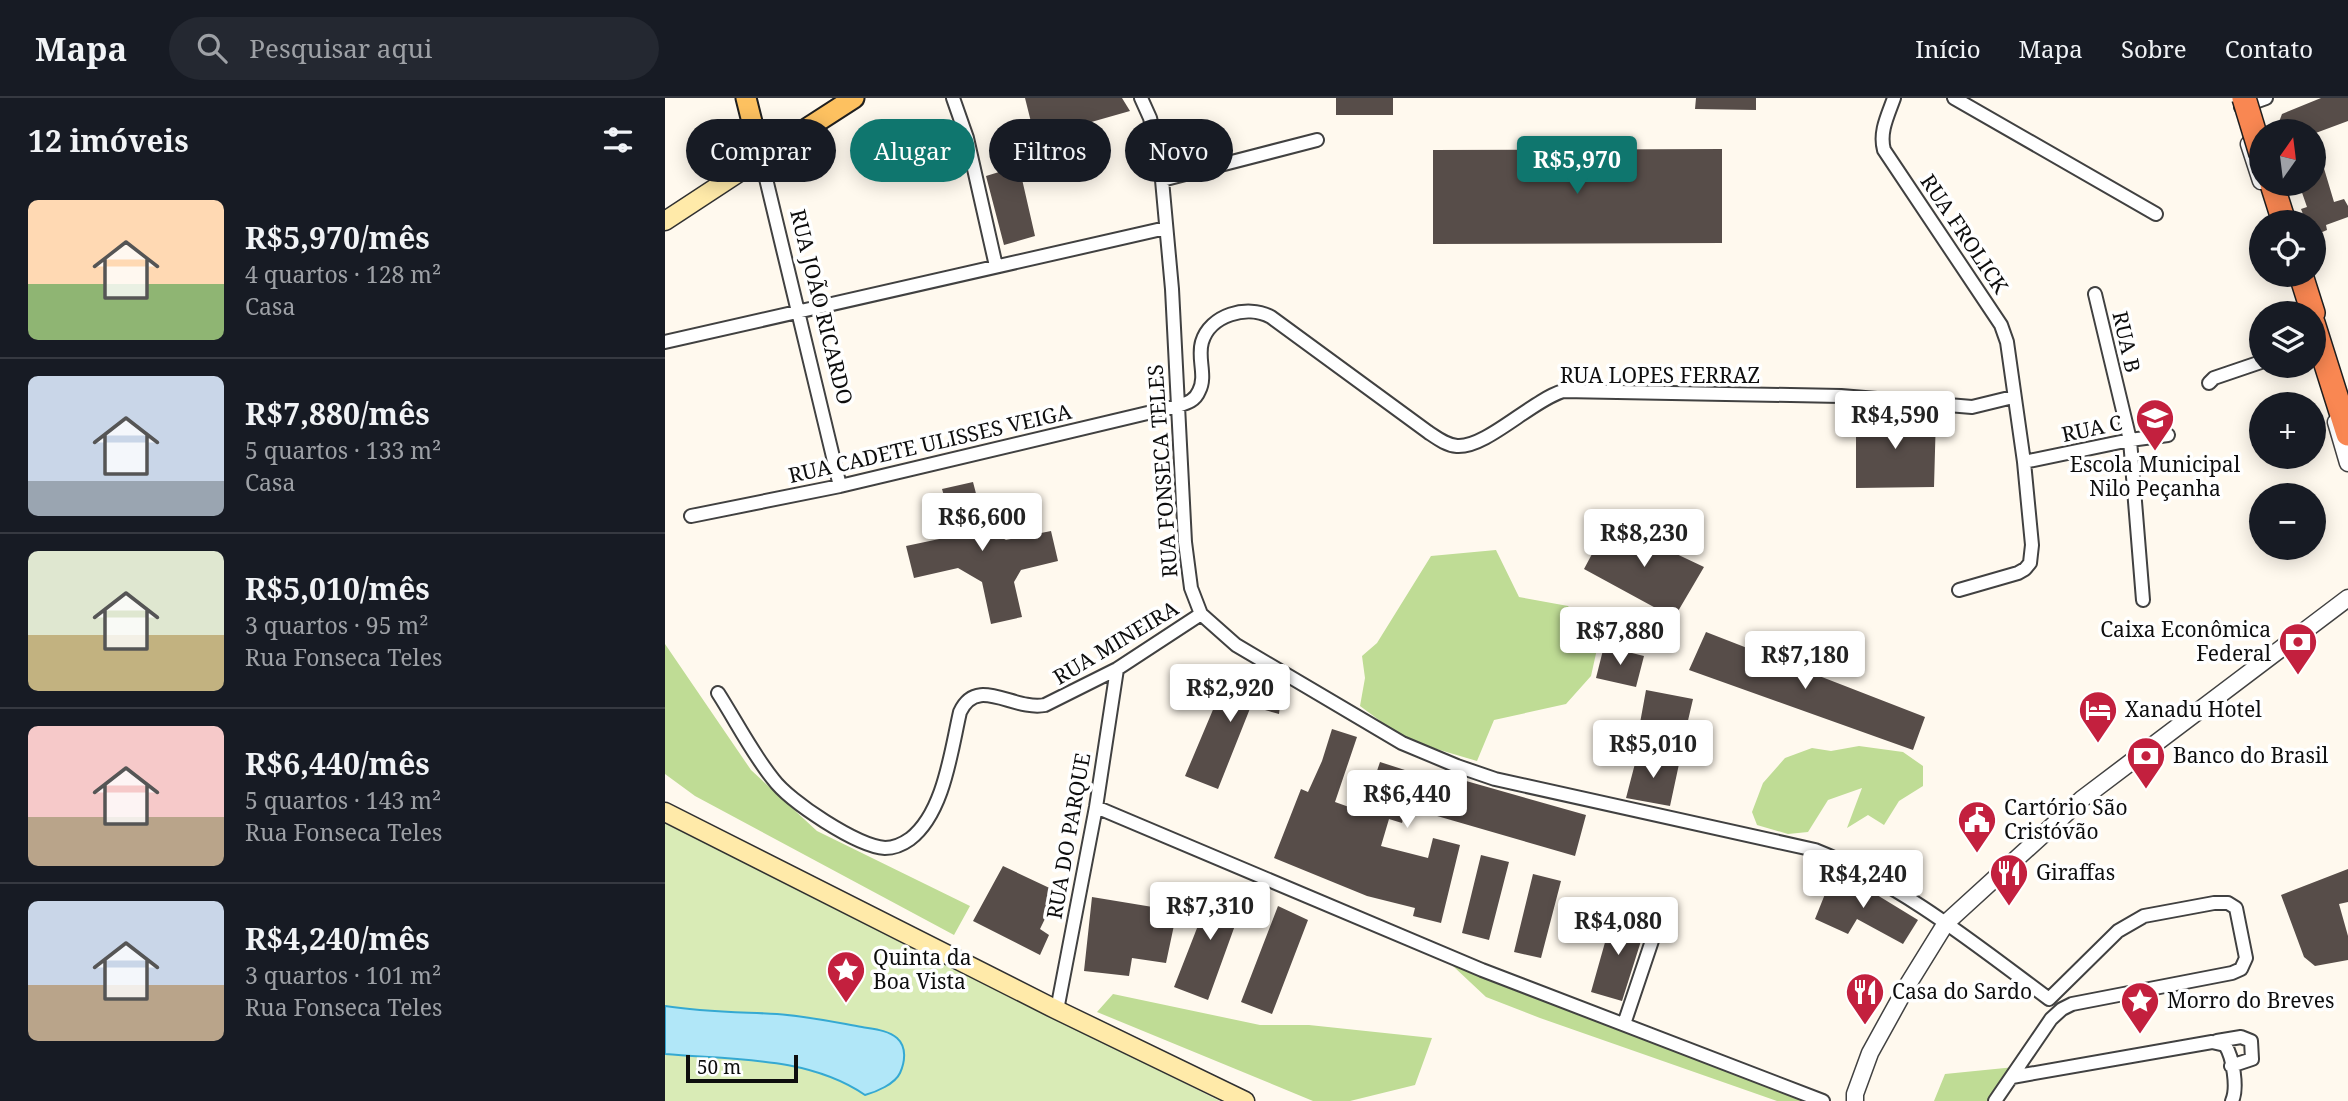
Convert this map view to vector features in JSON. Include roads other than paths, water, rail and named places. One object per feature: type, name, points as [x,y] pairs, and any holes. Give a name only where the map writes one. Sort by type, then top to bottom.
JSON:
[{"type":"highway","points":[[2240,101],[2249,122]]},
{"type":"highway","points":[[2326,358],[2348,426]]},
{"type":"highway","points":[[2326,364],[2348,434]]},
{"type":"main road","name":"RUA JOÃO RICARDO","points":[[746,98],[751,119]]},
{"type":"main road","points":[[821,119],[854,98]]},
{"type":"main road","points":[[665,221],[724,182]]},
{"type":"main road","points":[[665,812],[1057,1010],[1245,1101]]},
{"type":"street","points":[[953,98],[967,138],[996,267]]},
{"type":"street","name":"RUA FONSECA TELES","points":[[1141,98],[1149,119]]},
{"type":"street","name":"RUA FROLICK","points":[[1894,98],[1884,129],[1884,150],[2001,325],[2007,342],[2024,463],[2032,545],[2030,563],[2018,573],[1958,590]]},
{"type":"street","points":[[1954,98],[2156,214]]},
{"type":"street","points":[[2249,136],[2240,101],[2266,98]]},
{"type":"street","points":[[1233,162],[1317,140]]},
{"type":"street","name":"RUA JOÃO RICARDO","points":[[767,182],[840,486]]},
{"type":"street","name":"RUA FONSECA TELES","points":[[1162,182],[1185,542],[1191,588],[1201,614]]},
{"type":"street","points":[[665,342],[1166,228]]},
{"type":"street","name":"RUA B","points":[[2095,294],[2130,440],[2143,600]]},
{"type":"street","name":"RUA LOPES FERRAZ","points":[[1177,406],[1193,400],[1200,391],[1202,340],[1213,326],[1241,310],[1260,311],[1271,317],[1428,432],[1456,446],[1473,445],[1542,400],[1563,391],[1841,396],[1972,407],[2013,397]]},
{"type":"street","points":[[2210,383],[2214,378],[2249,366]]},
{"type":"street","points":[[2323,378],[2348,463]]},
{"type":"street","name":"RUA CADETE ULISSES VEIGA","points":[[691,516],[840,486],[1177,406]]},
{"type":"street","name":"RUA C","points":[[2024,463],[2130,440],[2168,435]]},
{"type":"street","points":[[1855,1101],[1870,1053],[1906,986],[1946,923],[2082,799],[2348,598]]},
{"type":"street","points":[[1201,614],[1236,645],[1402,743],[1457,766],[1495,779],[1815,850],[1877,878],[1946,923],[2049,999],[2128,923],[2144,916],[2214,903],[2228,903],[2236,908],[2246,958],[2241,969],[2072,1004],[2062,1009],[2050,1020],[1995,1101]]},
{"type":"street","name":"RUA MINEIRA","points":[[718,693],[772,779],[790,797],[850,836],[869,845],[895,847],[911,839],[934,807],[943,785],[960,712],[964,701],[970,696],[987,694],[1021,705],[1045,705],[1117,669],[1201,614]]},
{"type":"street","name":"RUA DO PARQUE","points":[[1057,1010],[1096,807],[1117,669]]},
{"type":"street","points":[[1096,807],[1482,970],[1823,1101]]},
{"type":"street","points":[[1624,1024],[1663,908]]},
{"type":"street","points":[[2012,1077],[2241,1037],[2251,1041],[2252,1059],[2231,1066]]},
{"type":"street","points":[[2212,1042],[2225,1045],[2230,1054],[2235,1089],[2232,1101]]},
{"type":"water","points":[[665,1006],[788,1015],[880,1030],[893,1035],[900,1042],[904,1050],[903,1064],[894,1081],[865,1095],[843,1082],[794,1066],[743,1059],[665,1054]]},
{"type":"place","name":"Escola Municipal Nilo Peçanha","points":[[2155,452]]},
{"type":"place","name":"Caixa Econômica Federal","points":[[2298,676]]},
{"type":"place","name":"Xanadu Hotel","points":[[2098,744]]},
{"type":"place","name":"Banco do Brasil","points":[[2146,790]]},
{"type":"place","name":"Cartório São Cristóvão","points":[[1977,854]]},
{"type":"place","name":"Giraffas","points":[[2009,907]]},
{"type":"place","name":"Quinta da Boa Vista","points":[[846,1004]]},
{"type":"place","name":"Casa do Sardo","points":[[1865,1026]]},
{"type":"place","name":"Morro do Breves","points":[[2140,1035]]}]
